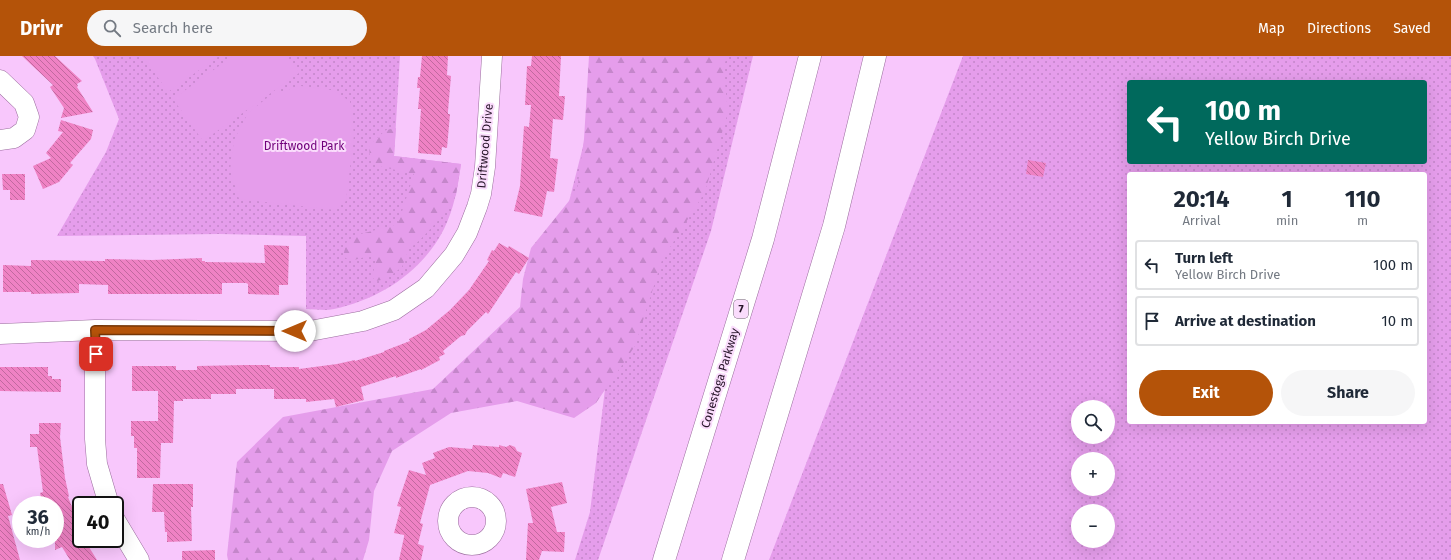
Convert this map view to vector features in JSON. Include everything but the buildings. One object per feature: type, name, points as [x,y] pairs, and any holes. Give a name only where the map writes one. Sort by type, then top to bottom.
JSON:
[{"type":"highway","name":"Conestoga Parkway","points":[[664,560],[763,239],[810,56]]},
{"type":"highway","points":[[733,560],[834,226],[875,56]]},
{"type":"street","name":"Driftwood Drive","points":[[0,334],[95,330],[310,331],[363,321],[394,310],[426,288],[454,255],[467,233],[481,194],[485,167],[492,56]]},
{"type":"street","points":[[0,80],[24,103],[29,117],[25,130],[14,138],[0,140]]},
{"type":"street","points":[[95,330],[95,439],[97,464],[106,496]]},
{"type":"street","points":[[124,535],[139,560]]},
{"type":"green space","name":"Driftwood Park","points":[[93,56],[400,56],[394,156],[461,164],[453,205],[444,229],[424,258],[412,271],[398,281],[383,291],[368,298],[327,310],[306,309],[306,236],[219,234],[57,236],[106,152],[119,119]]},
{"type":"green space","points":[[143,56],[219,56],[168,92]]},
{"type":"green space","points":[[233,56],[287,56],[299,73],[203,141],[173,99]]},
{"type":"green space","points":[[589,56],[729,56],[723,65],[728,112],[705,192],[662,260],[635,346],[596,403],[574,418],[517,401],[451,413],[392,451],[374,491],[369,540],[363,560],[228,560],[227,555],[237,462],[283,417],[433,389],[520,307],[523,279],[531,248],[577,191],[584,139]]},
{"type":"green space","points":[[606,56],[753,56],[711,231],[598,560],[575,560],[590,512],[606,381],[527,367]]},
{"type":"green space","points":[[963,56],[1451,56],[1451,560],[769,560]]},
{"type":"green space","points":[[301,86],[331,90],[350,101],[354,135],[346,201],[335,210],[239,199],[230,170],[234,140],[248,113],[272,94]]},
{"type":"green space","points":[[396,128],[394,156],[461,164],[456,195],[447,211],[420,240],[409,249],[402,267],[386,279],[376,281],[372,277],[377,258],[373,255],[350,261],[343,256],[347,241],[357,235],[398,224],[414,174],[378,166],[370,158],[369,145],[386,130]]},
{"type":"route","points":[[96,354],[95,330],[295,331]]}]
